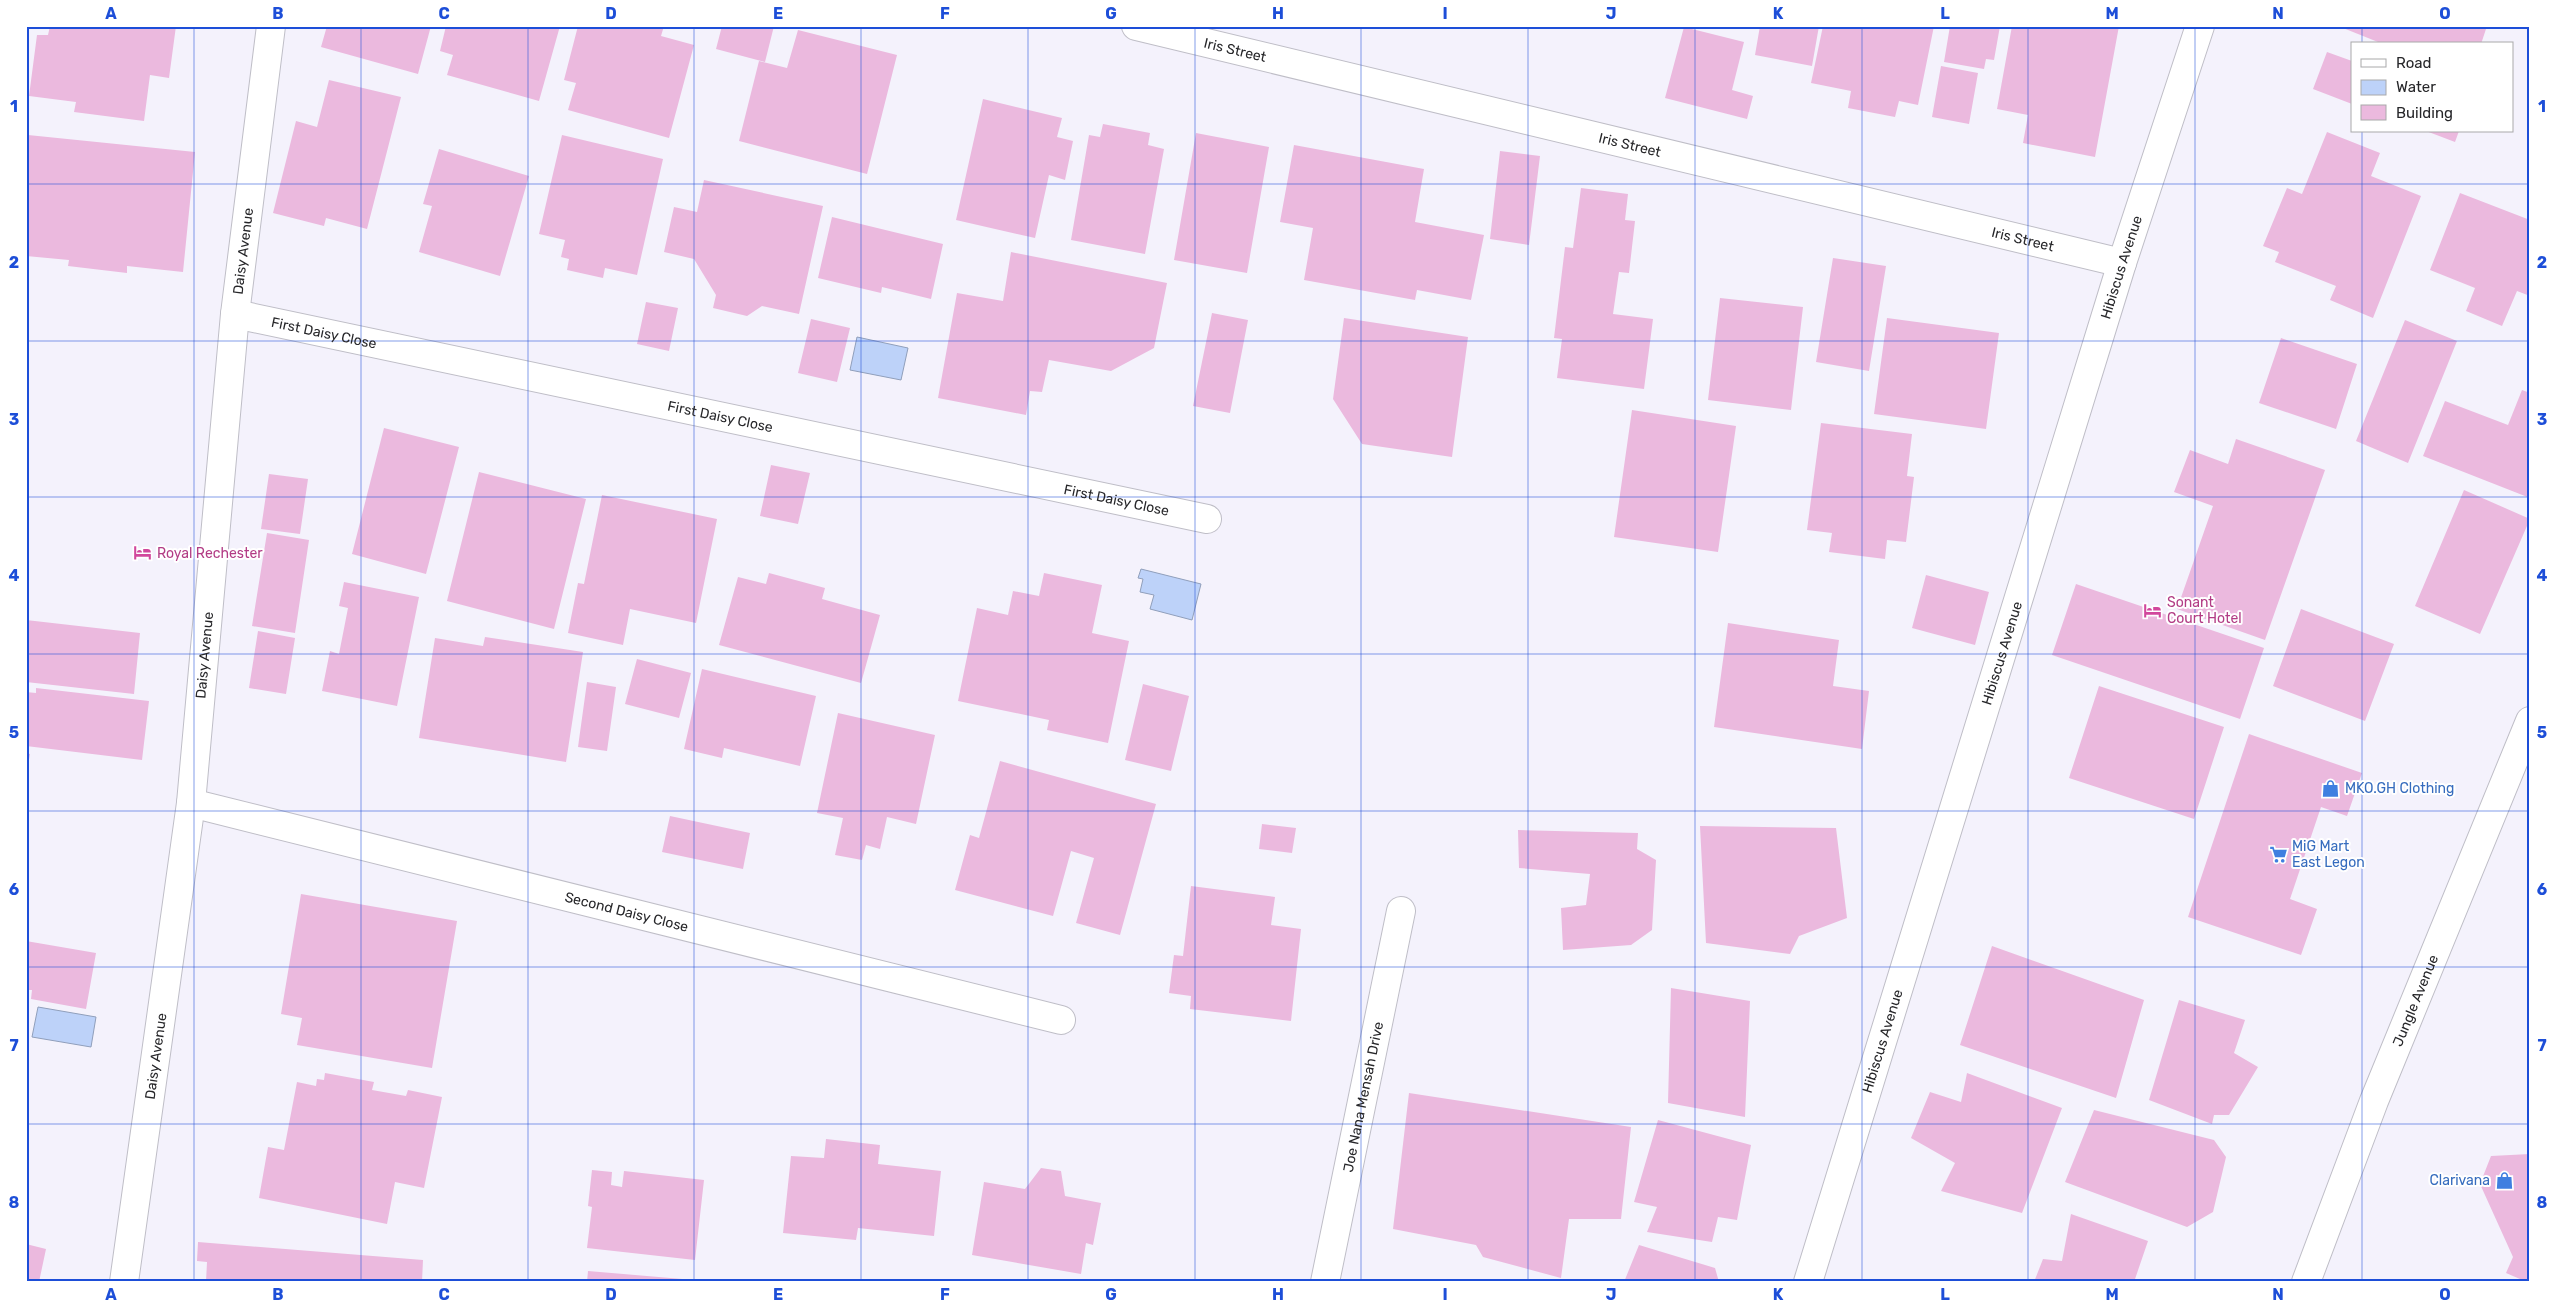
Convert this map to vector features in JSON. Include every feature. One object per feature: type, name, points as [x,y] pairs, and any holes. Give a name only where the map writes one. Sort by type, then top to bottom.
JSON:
[{"type":"street","name":"Daisy Avenue","points":[[124,1282],[191,803],[235,314],[271,26]]},
{"type":"street","name":"Iris Street","points":[[1136,26],[2122,263]]},
{"type":"street","name":"Hibiscus Avenue","points":[[1808,1282],[2122,263],[2200,26]]},
{"type":"street","name":"First Daisy Close","points":[[235,314],[1207,519]]},
{"type":"street","name":"Jungle Avenue","points":[[2306,1282],[2374,1101],[2530,721]]},
{"type":"street","name":"Second Daisy Close","points":[[191,803],[1061,1020]]},
{"type":"street","name":"Joe Nana Mensah Drive","points":[[1325,1282],[1401,911]]},
{"type":"water","points":[[857,337],[908,348],[901,380],[850,370]]},
{"type":"water","points":[[1141,569],[1201,584],[1192,620],[1150,609],[1154,595],[1140,592],[1143,579],[1138,578]]},
{"type":"water","points":[[38,1007],[96,1017],[91,1047],[32,1037]]},
{"type":"building","points":[[50,26],[176,26],[169,78],[150,75],[144,121],[74,112],[76,102],[29,96],[37,35],[48,35]]},
{"type":"building","points":[[327,26],[431,26],[418,74],[321,47]]},
{"type":"building","points":[[446,26],[560,26],[539,101],[447,75],[453,55],[440,51]]},
{"type":"building","points":[[578,26],[664,26],[661,36],[694,45],[669,138],[568,110],[576,83],[564,80]]},
{"type":"building","points":[[722,26],[774,26],[765,62],[716,49]]},
{"type":"building","points":[[1760,26],[1819,26],[1812,66],[1755,55]]},
{"type":"building","points":[[1823,26],[1934,26],[1918,105],[1899,101],[1895,117],[1848,108],[1851,91],[1811,83]]},
{"type":"building","points":[[1950,26],[2000,26],[1994,60],[1986,59],[1984,69],[1944,62]]},
{"type":"building","points":[[2012,26],[2119,26],[2095,157],[2023,143],[2028,115],[1997,109]]},
{"type":"building","points":[[2338,26],[2487,26],[2482,42],[2378,42]]},
{"type":"building","points":[[1684,27],[1744,42],[1732,90],[1753,96],[1747,119],[1665,98]]},
{"type":"building","points":[[798,30],[897,55],[867,174],[739,141],[759,61],[787,68]]},
{"type":"building","points":[[2327,52],[2351,61],[2351,104],[2313,89]]},
{"type":"building","points":[[1941,66],[1978,73],[1969,124],[1932,117]]},
{"type":"building","points":[[329,80],[401,97],[367,229],[326,218],[324,226],[273,213],[296,121],[317,127]]},
{"type":"building","points":[[983,99],[1062,118],[1057,137],[1073,141],[1065,180],[1049,175],[1035,238],[956,220]]},
{"type":"building","points":[[1103,124],[1150,133],[1148,145],[1164,149],[1145,254],[1071,240],[1089,135],[1100,137]]},
{"type":"building","points":[[2327,132],[2380,153],[2371,176],[2421,196],[2373,318],[2330,300],[2336,286],[2275,262],[2279,252],[2263,246],[2287,188],[2302,194]]},
{"type":"building","points":[[2429,132],[2459,132],[2455,142]]},
{"type":"building","points":[[1196,133],[1269,147],[1247,273],[1174,260]]},
{"type":"building","points":[[28,135],[195,152],[183,272],[127,266],[127,273],[68,266],[69,260],[26,256]]},
{"type":"building","points":[[562,135],[663,159],[637,275],[605,268],[603,278],[567,270],[569,259],[561,257],[565,240],[539,234]]},
{"type":"building","points":[[1294,145],[1424,169],[1415,222],[1484,235],[1471,300],[1417,290],[1415,300],[1304,280],[1313,228],[1280,222]]},
{"type":"building","points":[[439,149],[529,176],[500,276],[419,252],[432,206],[423,204]]},
{"type":"building","points":[[1500,151],[1540,156],[1529,245],[1490,239]]},
{"type":"building","points":[[704,180],[823,206],[799,314],[762,306],[747,316],[713,308],[716,295],[694,259],[664,252],[674,207],[697,212]]},
{"type":"building","points":[[1581,188],[1628,194],[1625,220],[1635,221],[1629,273],[1619,272],[1613,314],[1653,319],[1644,389],[1557,378],[1562,339],[1554,338],[1565,247],[1573,248]]},
{"type":"building","points":[[2460,193],[2530,220],[2530,296],[2517,291],[2502,326],[2466,311],[2475,288],[2430,270]]},
{"type":"building","points":[[832,217],[943,244],[931,299],[882,287],[881,293],[818,278]]},
{"type":"building","points":[[1011,252],[1167,283],[1154,348],[1111,371],[1049,360],[1042,392],[1030,391],[1026,415],[938,398],[957,293],[1003,301]]},
{"type":"building","points":[[1833,258],[1886,266],[1869,371],[1816,362]]},
{"type":"building","points":[[1720,298],[1803,307],[1791,410],[1708,400]]},
{"type":"building","points":[[646,302],[678,308],[669,351],[637,344]]},
{"type":"building","points":[[1212,313],[1248,320],[1230,413],[1193,406]]},
{"type":"building","points":[[1344,318],[1468,337],[1452,457],[1362,444],[1333,399]]},
{"type":"building","points":[[1887,318],[1999,333],[1986,429],[1874,414]]},
{"type":"building","points":[[811,319],[850,328],[837,382],[798,373]]},
{"type":"building","points":[[2405,320],[2457,341],[2408,463],[2356,441]]},
{"type":"building","points":[[2281,338],[2357,364],[2336,429],[2259,403]]},
{"type":"building","points":[[2522,390],[2530,393],[2530,498],[2423,456],[2445,401],[2508,425]]},
{"type":"building","points":[[1632,410],[1736,426],[1718,552],[1614,537]]},
{"type":"building","points":[[1821,423],[1912,434],[1907,476],[1914,477],[1906,542],[1887,540],[1885,559],[1829,552],[1832,533],[1807,530]]},
{"type":"building","points":[[384,428],[459,447],[426,574],[352,554]]},
{"type":"building","points":[[2236,439],[2325,470],[2265,640],[2177,609],[2213,506],[2174,492],[2190,450],[2228,464]]},
{"type":"building","points":[[771,465],[810,473],[798,524],[760,516]]},
{"type":"building","points":[[479,472],[586,499],[554,629],[447,601]]},
{"type":"building","points":[[269,474],[308,479],[300,534],[261,529]]},
{"type":"building","points":[[2464,490],[2530,519],[2480,634],[2415,606]]},
{"type":"building","points":[[602,495],[717,519],[696,623],[630,609],[623,645],[568,633],[578,583],[584,584]]},
{"type":"building","points":[[267,533],[309,540],[295,633],[252,626]]},
{"type":"building","points":[[769,573],[825,588],[822,599],[880,615],[861,683],[719,645],[738,577],[766,584]]},
{"type":"building","points":[[1044,573],[1102,585],[1092,633],[1129,641],[1108,743],[1047,730],[1049,720],[958,701],[977,608],[1008,615],[1013,591],[1039,596]]},
{"type":"building","points":[[1926,575],[1989,592],[1975,645],[1912,628]]},
{"type":"building","points":[[344,582],[419,597],[397,706],[322,691],[330,651],[339,654],[348,608],[339,606]]},
{"type":"building","points":[[2076,584],[2264,648],[2240,719],[2052,655]]},
{"type":"building","points":[[2301,609],[2394,644],[2365,721],[2273,686]]},
{"type":"building","points":[[26,620],[140,633],[134,694],[26,682]]},
{"type":"building","points":[[1728,623],[1839,640],[1833,686],[1869,691],[1862,749],[1714,727]]},
{"type":"building","points":[[258,631],[295,638],[286,694],[249,688]]},
{"type":"building","points":[[485,637],[583,652],[566,762],[419,738],[435,638],[483,646]]},
{"type":"building","points":[[637,659],[691,673],[679,718],[625,704]]},
{"type":"building","points":[[702,669],[816,696],[800,766],[724,748],[722,758],[684,749]]},
{"type":"building","points":[[587,682],[616,687],[607,751],[578,747]]},
{"type":"building","points":[[1143,684],[1189,696],[1171,771],[1125,760]]},
{"type":"building","points":[[2099,686],[2224,727],[2194,819],[2069,778]]},
{"type":"building","points":[[36,688],[149,701],[142,760],[26,746],[26,692],[36,693]]},
{"type":"building","points":[[838,713],[935,735],[916,824],[887,817],[880,849],[866,845],[862,860],[835,855],[843,818],[817,813]]},
{"type":"building","points":[[2249,734],[2362,773],[2347,816],[2321,807],[2290,899],[2317,909],[2301,955],[2188,917]]},
{"type":"building","points":[[26,753],[30,754],[27,771],[26,771]]},
{"type":"building","points":[[1000,761],[1156,804],[1120,935],[1076,923],[1094,858],[1071,851],[1053,916],[955,890],[970,835],[979,838]]},
{"type":"building","points":[[670,816],[750,833],[743,869],[662,852]]},
{"type":"building","points":[[1262,824],[1296,828],[1292,853],[1259,849]]},
{"type":"building","points":[[1700,826],[1836,828],[1847,918],[1799,936],[1790,954],[1706,943]]},
{"type":"building","points":[[1518,830],[1638,833],[1637,849],[1656,860],[1652,930],[1631,945],[1563,950],[1561,908],[1586,905],[1590,874],[1519,868]]},
{"type":"building","points":[[1191,886],[1275,897],[1271,925],[1301,929],[1291,1021],[1190,1009],[1191,996],[1169,993],[1174,955],[1183,956]]},
{"type":"building","points":[[301,894],[457,921],[432,1068],[297,1045],[302,1018],[281,1014]]},
{"type":"building","points":[[26,941],[96,953],[86,1009],[31,999],[32,990],[26,990]]},
{"type":"building","points":[[1992,946],[2144,1000],[2116,1098],[1960,1045]]},
{"type":"building","points":[[1671,988],[1750,1001],[1745,1117],[1668,1103]]},
{"type":"building","points":[[2179,1000],[2245,1020],[2234,1053],[2258,1067],[2229,1115],[2214,1115],[2212,1124],[2149,1100]]},
{"type":"building","points":[[325,1073],[374,1082],[372,1090],[406,1096],[408,1090],[442,1097],[424,1188],[395,1182],[387,1224],[259,1198],[268,1147],[284,1150],[297,1082],[316,1086],[317,1079],[324,1080]]},
{"type":"building","points":[[1967,1073],[2062,1108],[2022,1213],[1941,1191],[1955,1163],[1911,1138],[1930,1092],[1961,1102]]},
{"type":"building","points":[[1409,1093],[1631,1127],[1621,1219],[1569,1219],[1561,1278],[1483,1257],[1476,1245],[1393,1229]]},
{"type":"building","points":[[2094,1110],[2214,1140],[2226,1157],[2213,1212],[2187,1227],[2065,1182]]},
{"type":"building","points":[[1658,1120],[1751,1145],[1737,1220],[1718,1217],[1712,1242],[1647,1232],[1657,1207],[1634,1202]]},
{"type":"building","points":[[826,1139],[880,1145],[878,1164],[941,1171],[934,1236],[858,1228],[856,1240],[783,1233],[791,1156],[824,1158]]},
{"type":"building","points":[[2530,1154],[2530,1282],[2527,1282],[2506,1273],[2513,1257],[2480,1184],[2491,1156]]},
{"type":"building","points":[[1041,1168],[1061,1171],[1065,1196],[1101,1203],[1093,1245],[1086,1243],[1081,1274],[972,1255],[984,1182],[1025,1189]]},
{"type":"building","points":[[592,1170],[612,1172],[611,1185],[622,1187],[624,1171],[704,1180],[695,1260],[587,1248],[592,1207],[588,1206]]},
{"type":"building","points":[[2071,1214],[2148,1241],[2134,1282],[2034,1282],[2043,1259],[2062,1261]]},
{"type":"building","points":[[198,1242],[423,1260],[422,1282],[206,1282],[207,1262],[197,1261]]},
{"type":"building","points":[[26,1244],[46,1249],[39,1282],[26,1282]]},
{"type":"building","points":[[1639,1245],[1715,1268],[1719,1282],[1624,1282]]},
{"type":"building","points":[[588,1271],[694,1280],[694,1282],[587,1282]]},
{"type":"place","name":"Royal Rechester","points":[[143,553]]},
{"type":"place","name":"Sonant Court Hotel","points":[[2153,610]]},
{"type":"place","name":"MKO.GH Clothing","points":[[2331,788]]},
{"type":"place","name":"MiG Mart East Legon","points":[[2278,854]]},
{"type":"place","name":"Clarivana","points":[[2504,1180]]}]
